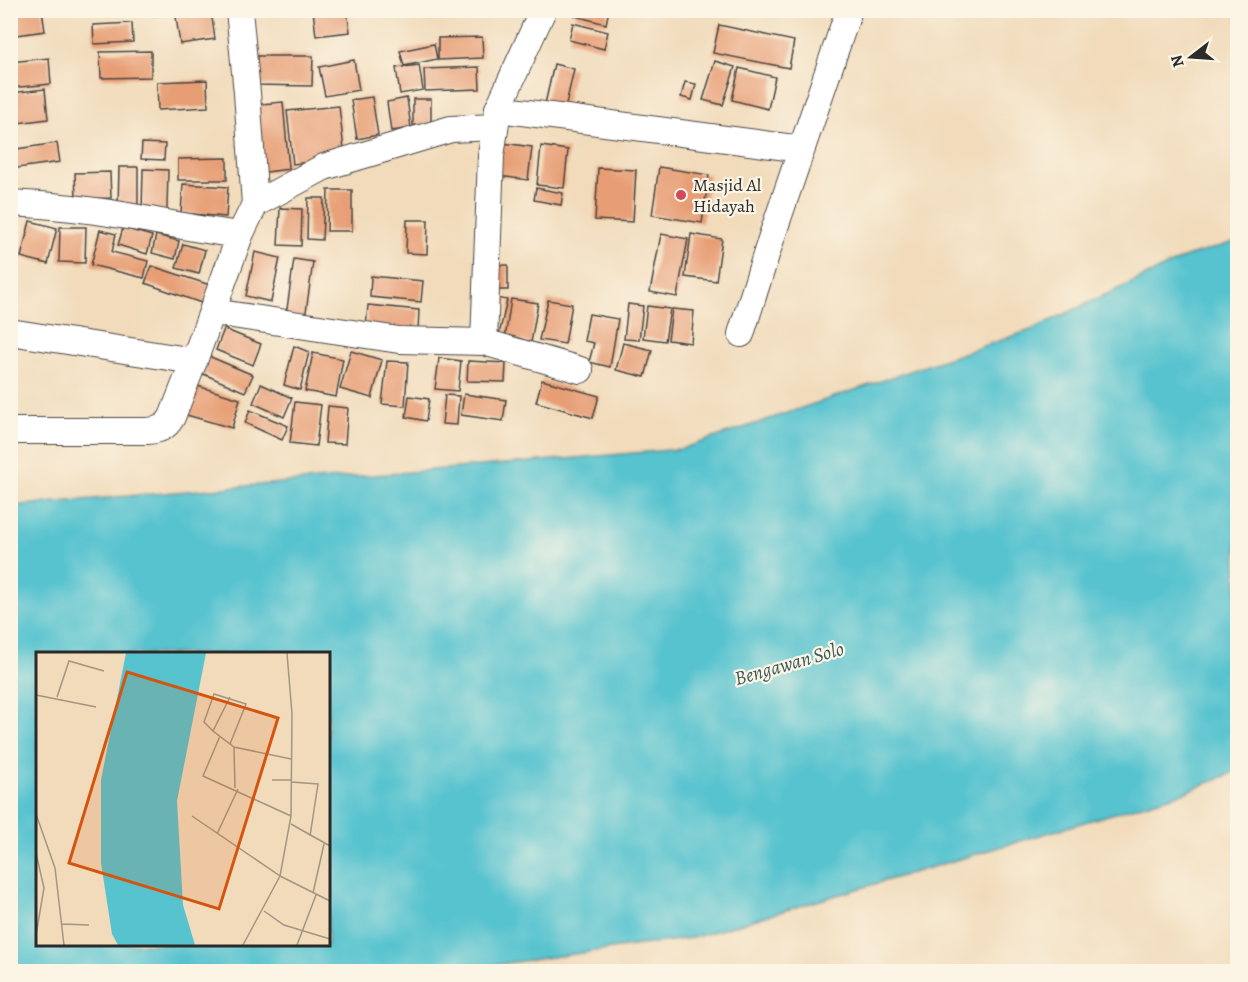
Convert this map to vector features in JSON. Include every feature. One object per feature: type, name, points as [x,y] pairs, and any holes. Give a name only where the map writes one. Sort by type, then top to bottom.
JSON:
[{"type":"street","points":[[10,430],[147,431],[159,430],[167,425],[172,417],[240,235],[255,204],[248,93],[239,10]]},
{"type":"street","points":[[484,342],[491,156],[496,118],[543,10]]},
{"type":"street","points":[[741,334],[849,10]]},
{"type":"street","points":[[255,204],[324,167],[496,118],[802,149]]},
{"type":"street","points":[[10,203],[137,218],[240,235]]},
{"type":"street","points":[[213,312],[399,340],[484,342],[580,370]]},
{"type":"street","points":[[10,332],[194,361]]},
{"type":"water","name":"Bengawan Solo","points":[[1237,241],[1237,771],[1186,792],[692,938],[442,972],[11,971],[11,506],[681,449],[1031,330],[1186,257]]},
{"type":"building","points":[[10,10],[42,10],[45,31],[10,36]]},
{"type":"building","points":[[151,10],[169,10],[169,13],[152,16]]},
{"type":"building","points":[[313,10],[347,10],[350,32],[316,36]]},
{"type":"building","points":[[439,10],[455,10],[455,12],[439,13]]},
{"type":"building","points":[[576,10],[609,10],[606,24],[575,16]]},
{"type":"building","points":[[211,11],[215,39],[180,44],[176,17]]},
{"type":"building","points":[[132,23],[133,42],[94,44],[93,25]]},
{"type":"building","points":[[573,23],[608,32],[604,49],[569,40]]},
{"type":"building","points":[[719,25],[794,41],[789,68],[713,53]]},
{"type":"building","points":[[482,37],[483,58],[438,60],[438,38]]},
{"type":"building","points":[[434,44],[437,59],[404,66],[400,51]]},
{"type":"building","points":[[151,51],[151,77],[101,78],[100,52]]},
{"type":"building","points":[[255,56],[313,56],[312,86],[254,85]]},
{"type":"building","points":[[49,58],[51,84],[10,88],[10,62]]},
{"type":"building","points":[[354,60],[359,90],[325,96],[319,67]]},
{"type":"building","points":[[715,61],[735,67],[723,105],[703,100]]},
{"type":"building","points":[[554,64],[574,69],[565,109],[545,104]]},
{"type":"building","points":[[419,65],[423,90],[400,94],[396,68]]},
{"type":"building","points":[[479,67],[480,89],[425,91],[424,69]]},
{"type":"building","points":[[739,68],[775,77],[768,109],[732,100]]},
{"type":"building","points":[[207,80],[208,107],[158,110],[157,82]]},
{"type":"building","points":[[685,82],[696,84],[692,100],[681,97]]},
{"type":"building","points":[[45,89],[48,119],[10,124],[10,93]]},
{"type":"building","points":[[372,97],[378,135],[357,139],[351,100]]},
{"type":"building","points":[[407,98],[411,128],[391,131],[387,102]]},
{"type":"building","points":[[413,99],[431,99],[431,125],[413,125]]},
{"type":"building","points":[[283,102],[289,169],[259,173],[251,105]]},
{"type":"building","points":[[339,106],[345,158],[293,164],[287,111]]},
{"type":"building","points":[[57,143],[60,162],[10,169],[10,150]]},
{"type":"building","points":[[142,143],[165,144],[164,160],[141,159]]},
{"type":"building","points":[[503,143],[532,147],[528,180],[499,176]]},
{"type":"building","points":[[541,146],[568,150],[564,188],[537,185]]},
{"type":"building","points":[[227,158],[227,180],[178,180],[178,159]]},
{"type":"building","points":[[119,167],[138,167],[138,206],[118,206]]},
{"type":"building","name":"Masjid Al Hidayah","points":[[659,167],[709,175],[702,223],[652,215]]},
{"type":"building","points":[[598,168],[636,170],[633,222],[595,220]]},
{"type":"building","points":[[143,169],[168,170],[167,210],[142,210]]},
{"type":"building","points":[[110,172],[111,198],[76,199],[75,173]]},
{"type":"building","points":[[183,184],[228,187],[226,217],[181,213]]},
{"type":"building","points":[[536,188],[563,193],[561,205],[534,200]]},
{"type":"building","points":[[328,190],[352,190],[352,231],[327,231]]},
{"type":"building","points":[[308,198],[324,198],[322,240],[307,239]]},
{"type":"building","points":[[280,208],[302,209],[301,246],[278,245]]},
{"type":"building","points":[[407,220],[428,220],[427,254],[406,253]]},
{"type":"building","points":[[30,221],[57,228],[48,264],[21,257]]},
{"type":"building","points":[[60,227],[86,227],[85,263],[59,262]]},
{"type":"building","points":[[123,228],[152,236],[147,254],[118,245]]},
{"type":"building","points":[[100,230],[116,234],[112,252],[148,261],[144,278],[91,265]]},
{"type":"building","points":[[661,234],[688,239],[677,297],[650,292]]},
{"type":"building","points":[[691,234],[722,239],[716,281],[685,277]]},
{"type":"building","points":[[156,235],[179,241],[175,259],[152,253]]},
{"type":"building","points":[[183,244],[205,250],[199,274],[176,268]]},
{"type":"building","points":[[255,252],[280,258],[271,302],[246,296]]},
{"type":"building","points":[[294,259],[313,262],[305,319],[286,316]]},
{"type":"building","points":[[490,265],[508,265],[508,290],[490,290]]},
{"type":"building","points":[[152,266],[210,285],[204,304],[145,283]]},
{"type":"building","points":[[371,276],[423,281],[421,302],[370,297]]},
{"type":"building","points":[[492,297],[507,300],[499,335],[485,330]]},
{"type":"building","points":[[511,299],[538,303],[531,343],[505,339]]},
{"type":"building","points":[[548,300],[572,304],[565,344],[539,340]]},
{"type":"building","points":[[628,304],[643,306],[639,340],[624,339]]},
{"type":"building","points":[[368,305],[419,310],[418,331],[366,327]]},
{"type":"building","points":[[647,306],[670,309],[665,341],[643,338]]},
{"type":"building","points":[[672,309],[694,311],[691,343],[668,340]]},
{"type":"building","points":[[589,314],[618,319],[610,367],[589,362],[594,343],[584,341]]},
{"type":"building","points":[[224,329],[261,344],[253,365],[216,350]]},
{"type":"building","points":[[623,343],[652,350],[645,377],[616,370]]},
{"type":"building","points":[[294,346],[309,352],[300,390],[284,385]]},
{"type":"building","points":[[351,351],[382,360],[372,398],[340,389]]},
{"type":"building","points":[[313,353],[343,359],[336,397],[305,391]]},
{"type":"building","points":[[206,355],[253,375],[245,392],[199,372]]},
{"type":"building","points":[[439,358],[461,361],[458,391],[435,389]]},
{"type":"building","points":[[387,361],[408,362],[405,406],[382,404]]},
{"type":"building","points":[[468,361],[506,363],[505,382],[467,381]]},
{"type":"building","points":[[542,380],[599,396],[593,418],[536,402]]},
{"type":"building","points":[[191,384],[240,399],[232,428],[183,414]]},
{"type":"building","points":[[261,384],[292,398],[284,417],[253,403]]},
{"type":"building","points":[[464,394],[506,400],[503,421],[461,415]]},
{"type":"building","points":[[445,395],[459,396],[457,425],[442,424]]},
{"type":"building","points":[[409,396],[429,399],[426,421],[406,417]]},
{"type":"building","points":[[295,402],[321,405],[316,446],[290,443]]},
{"type":"building","points":[[328,406],[348,408],[345,444],[325,443]]},
{"type":"building","points":[[250,410],[288,426],[282,440],[245,423]]},
{"type":"place","name":"Masjid Al Hidayah","points":[[681,195]]}]
